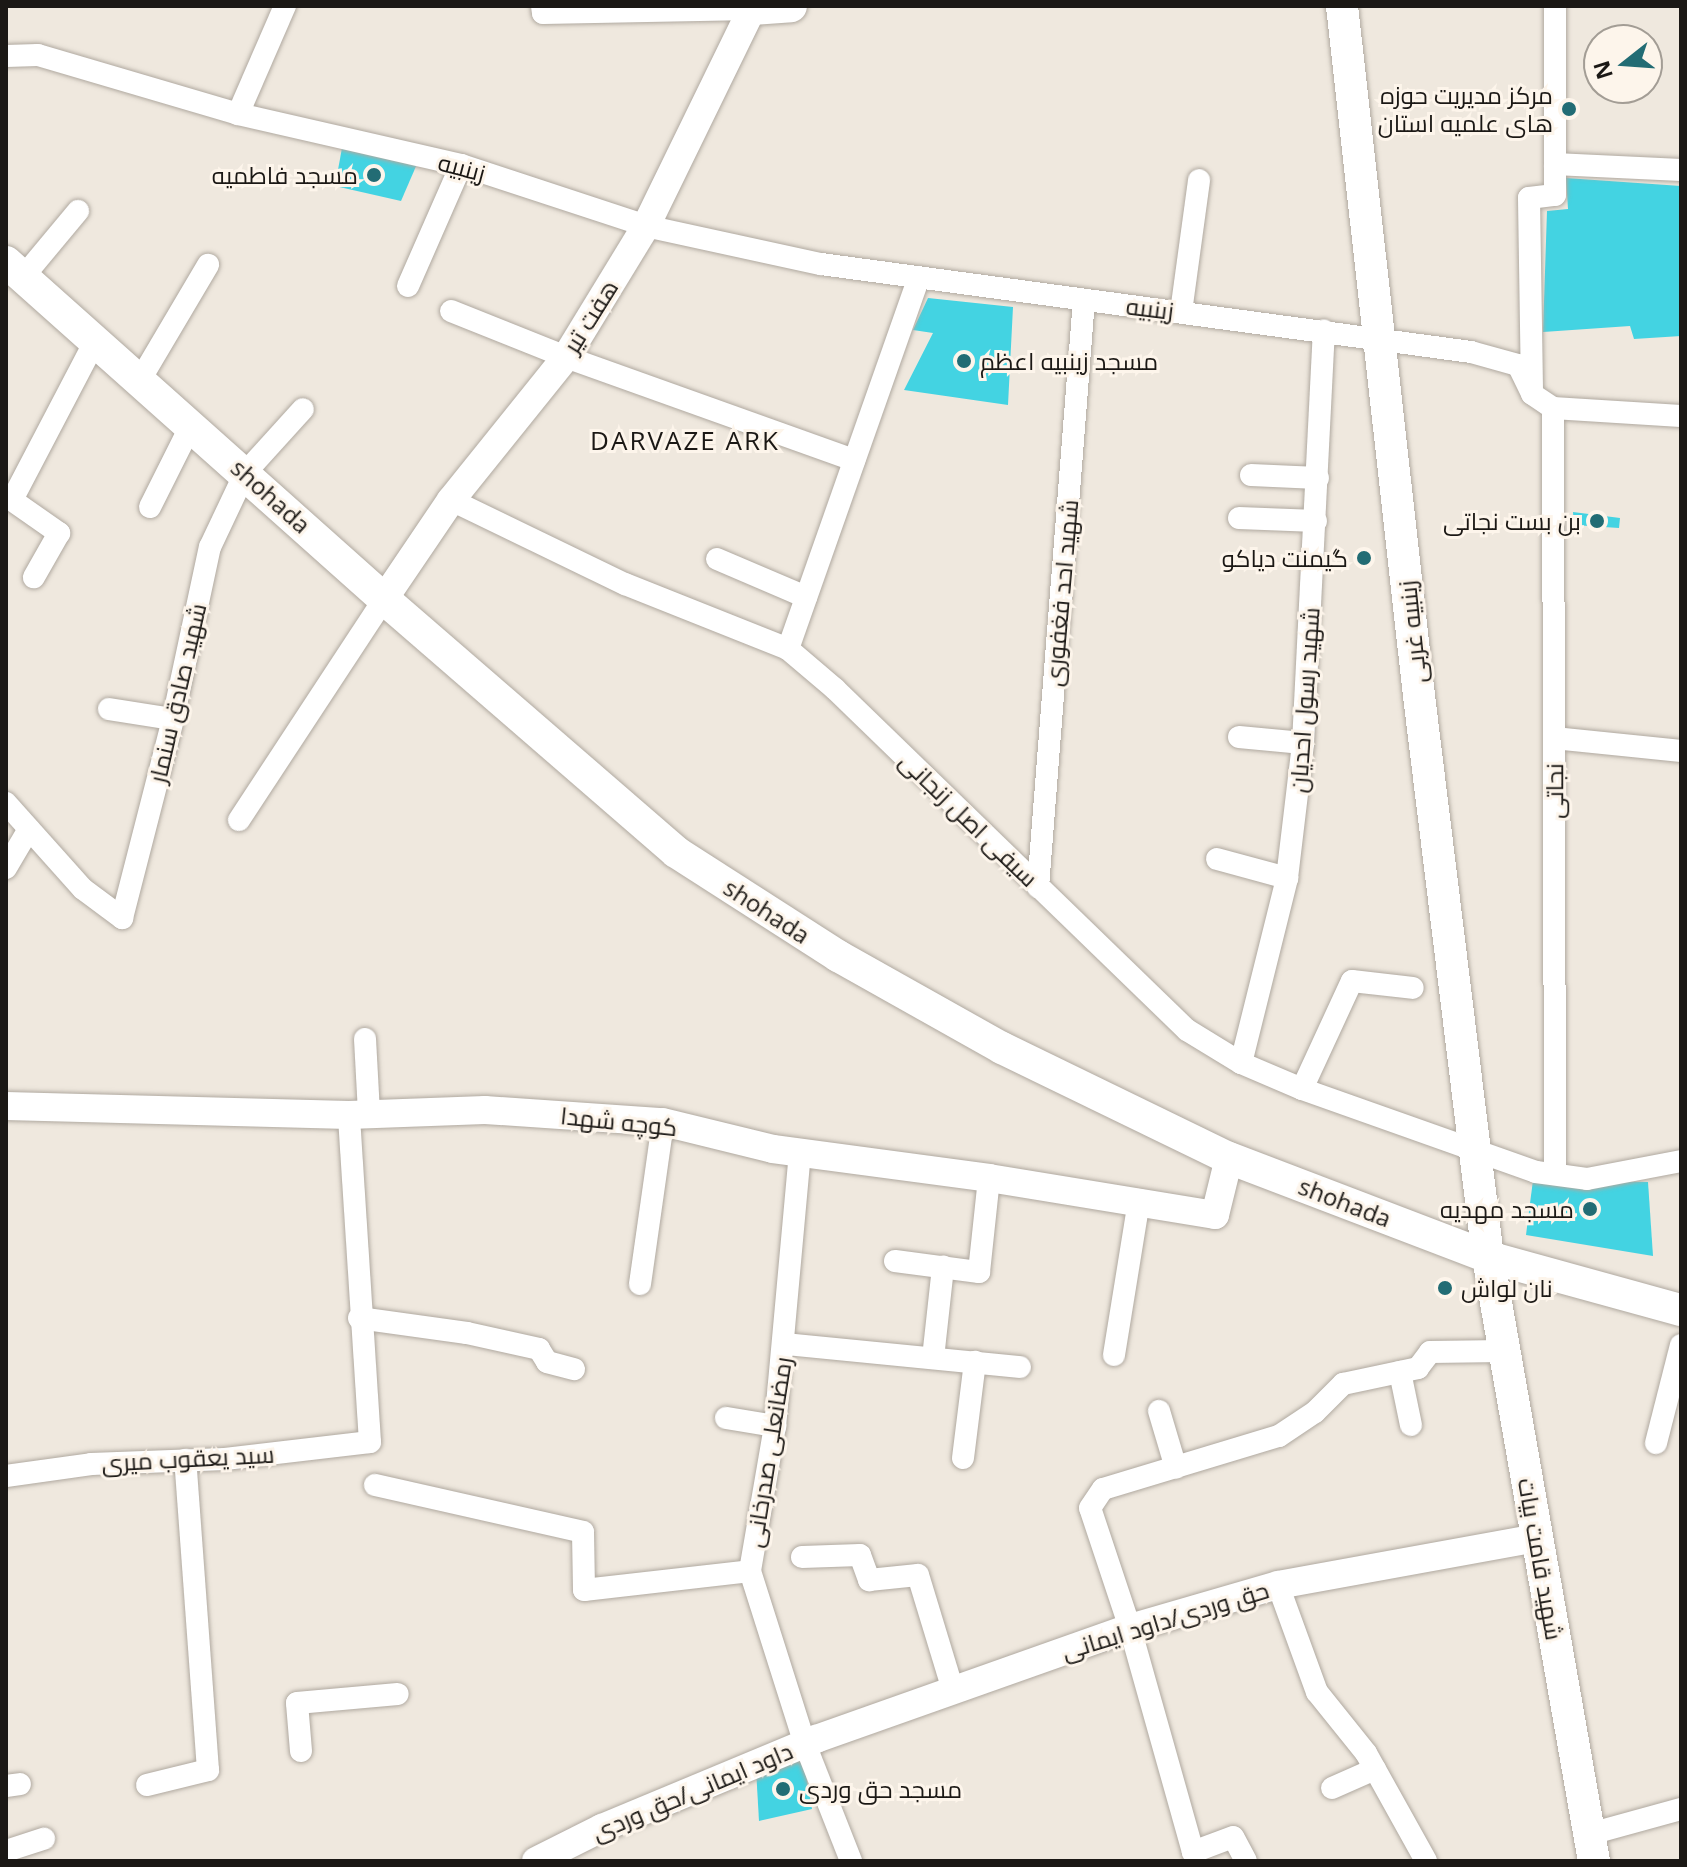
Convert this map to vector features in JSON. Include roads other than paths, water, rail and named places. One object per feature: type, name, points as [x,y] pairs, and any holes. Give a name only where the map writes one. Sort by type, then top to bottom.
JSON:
[{"type":"main road","name":"زینبیه غربی","points":[[1342,6],[1419,696],[1488,1257]]},
{"type":"main road","name":"shohada","points":[[14,270],[384,599],[676,852],[838,956],[988,1040],[1229,1158],[1488,1257],[1681,1310]]},
{"type":"main road","name":"شهید قامت بیات","points":[[1488,1257],[1592,1848]]},
{"type":"street","points":[[238,114],[285,6]]},
{"type":"street","points":[[542,6],[543,13],[763,7]]},
{"type":"street","points":[[1555,6],[1555,195],[1529,198],[1532,394],[1553,408],[1681,416]]},
{"type":"street","name":"هفت تیر","points":[[384,599],[451,500],[566,357],[646,226],[763,7]]},
{"type":"street","name":"زینبیه","points":[[6,56],[38,55],[238,114],[461,165],[646,226],[821,264],[1471,352],[1518,365],[1532,394]]},
{"type":"street","points":[[1555,164],[1681,170]]},
{"type":"street","points":[[408,286],[461,165]]},
{"type":"street","points":[[1181,312],[1199,180]]},
{"type":"street","points":[[14,270],[78,211]]},
{"type":"street","points":[[140,380],[208,265]]},
{"type":"street","points":[[788,649],[918,279]]},
{"type":"street","name":"شهید احد فغفوری","points":[[1038,887],[1084,300]]},
{"type":"street","points":[[451,311],[566,357],[854,460]]},
{"type":"street","name":"شهید رسول احدیان","points":[[1241,1063],[1287,878],[1303,743],[1324,331]]},
{"type":"street","points":[[34,577],[59,533],[9,498],[95,341]]},
{"type":"street","name":"نجاتی","points":[[1553,408],[1555,1174]]},
{"type":"street","name":"شهید صادق سنمار","points":[[29,829],[83,889],[122,918],[173,719],[210,547],[245,473],[303,409]]},
{"type":"street","points":[[150,507],[191,425]]},
{"type":"street","points":[[1251,475],[1318,478]]},
{"type":"street","name":"سیفی اصل زنجانی","points":[[451,500],[625,584],[788,649],[835,689],[1187,1030],[1241,1063],[1302,1089],[1536,1172],[1587,1179],[1681,1161]]},
{"type":"street","points":[[1239,518],[1316,521]]},
{"type":"street","points":[[717,559],[806,597]]},
{"type":"street","points":[[239,820],[384,599]]},
{"type":"street","points":[[109,709],[173,719]]},
{"type":"street","points":[[1239,737],[1303,743]]},
{"type":"street","points":[[1554,738],[1681,751]]},
{"type":"street","points":[[6,803],[29,829],[6,868]]},
{"type":"street","points":[[1217,859],[1287,878]]},
{"type":"street","points":[[1302,1089],[1352,981],[1413,988]]},
{"type":"street","points":[[365,1039],[359,1114],[359,1318],[467,1333],[539,1349],[547,1362],[574,1369]]},
{"type":"street","name":"کوچه شهدا","points":[[6,1106],[359,1114],[485,1110],[663,1122],[800,1152],[1139,1200],[1215,1215],[1229,1158]]},
{"type":"street","points":[[640,1284],[663,1122]]},
{"type":"street","name":"رمضانعلی صدرخانی","points":[[800,1152],[785,1344],[775,1426],[750,1571],[805,1744],[851,1861]]},
{"type":"street","points":[[895,1261],[979,1272],[989,1178]]},
{"type":"street","points":[[1114,1355],[1139,1200]]},
{"type":"street","points":[[933,1358],[943,1267]]},
{"type":"street","name":"سید یعقوب میری","points":[[6,1476],[91,1464],[185,1460],[370,1442],[359,1318]]},
{"type":"street","points":[[785,1344],[1020,1367]]},
{"type":"street","points":[[1656,1443],[1681,1345]]},
{"type":"street","points":[[1246,1861],[1233,1837],[1193,1852],[1130,1628],[1090,1508],[1103,1489],[1279,1436],[1315,1412],[1343,1384],[1418,1368],[1430,1352],[1504,1351]]},
{"type":"street","points":[[963,1458],[975,1362]]},
{"type":"street","points":[[1400,1372],[1411,1425]]},
{"type":"street","points":[[1159,1411],[1176,1468]]},
{"type":"street","points":[[726,1418],[775,1426]]},
{"type":"street","points":[[147,1785],[208,1770],[185,1460]]},
{"type":"street","points":[[375,1485],[583,1532],[584,1590],[750,1571]]},
{"type":"street","name":"حق وردی/داود ایمانی","points":[[805,1744],[1130,1628],[1278,1585],[1537,1538]]},
{"type":"street","points":[[802,1557],[860,1555],[869,1580],[918,1575],[953,1690]]},
{"type":"street","points":[[1278,1585],[1317,1692],[1375,1769],[1426,1861]]},
{"type":"street","points":[[301,1751],[297,1703],[398,1694]]},
{"type":"street","name":"داود ایمانی/حق وردی","points":[[536,1861],[602,1828],[805,1744]]},
{"type":"street","points":[[1332,1788],[1375,1769]]},
{"type":"street","points":[[1592,1848],[1681,1809]]},
{"type":"street","points":[[6,1851],[44,1839]]},
{"type":"place","name":"مرکز مدیریت حوزه های علمیه استان","points":[[1569,109]]},
{"type":"place","name":"مسجد فاطمیه","points":[[374,175]]},
{"type":"place","name":"مسجد زینبیه اعظم","points":[[964,361]]},
{"type":"place","name":"بن بست نجاتی","points":[[1597,521]]},
{"type":"place","name":"گیمنت دیاکو","points":[[1364,558]]},
{"type":"place","name":"مسجد مهدیه","points":[[1590,1209]]},
{"type":"place","name":"نان لواش","points":[[1445,1288]]},
{"type":"place","name":"مسجد حق وردی","points":[[783,1789]]},
{"type":"district","name":"DARVAZE ARK","points":[[685,441]]}]
